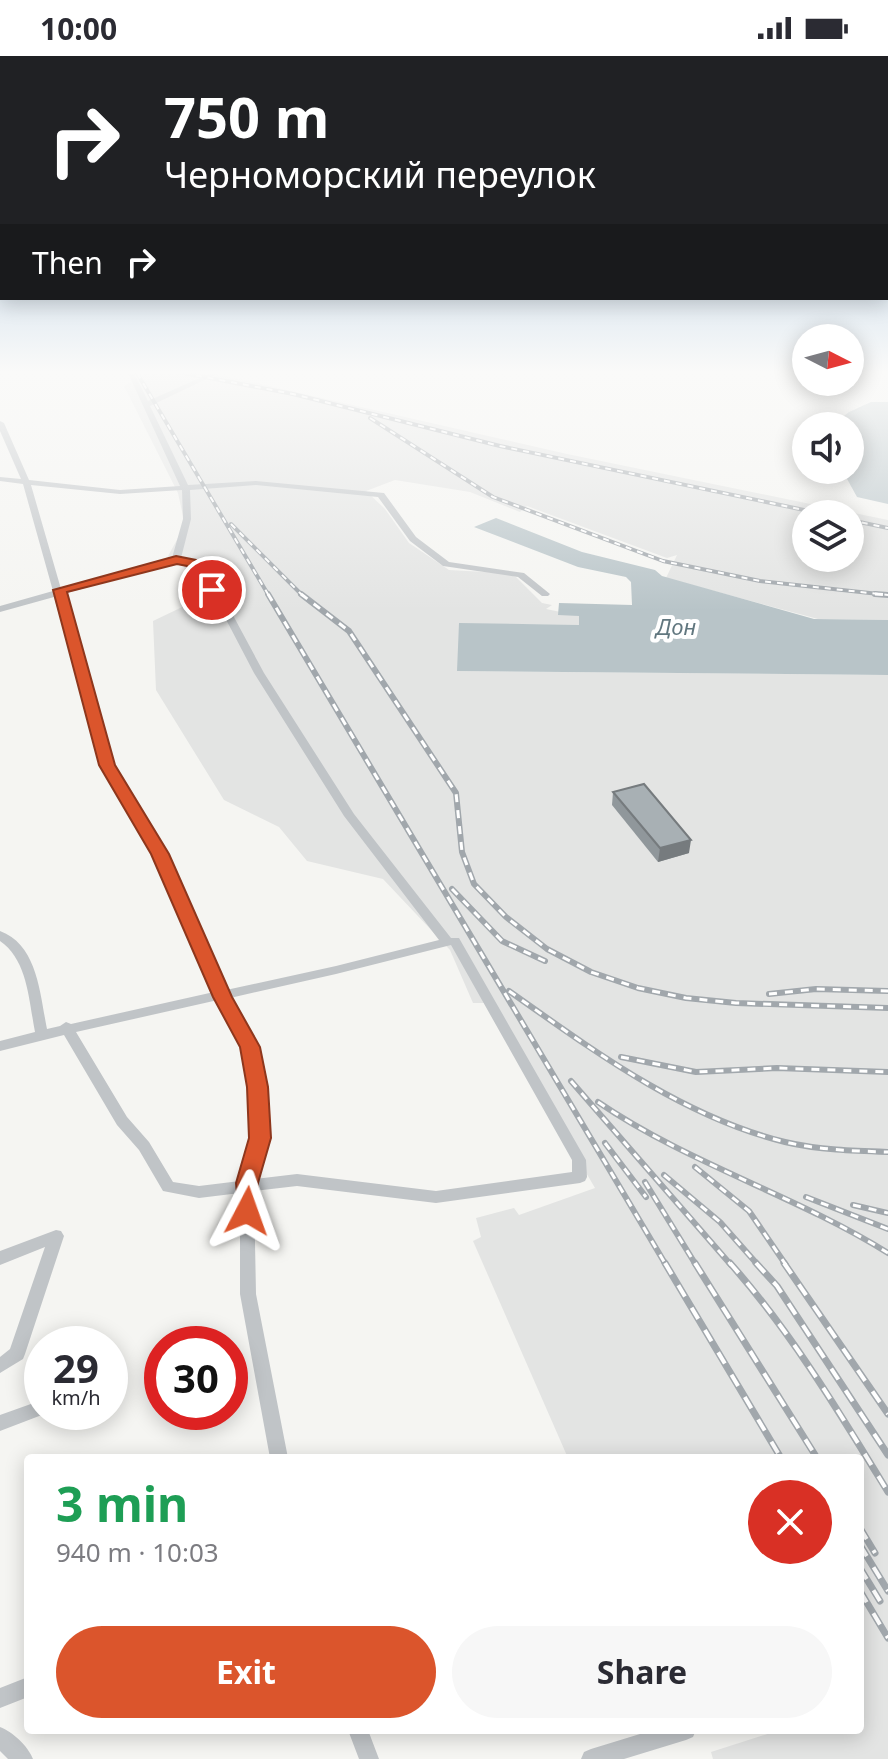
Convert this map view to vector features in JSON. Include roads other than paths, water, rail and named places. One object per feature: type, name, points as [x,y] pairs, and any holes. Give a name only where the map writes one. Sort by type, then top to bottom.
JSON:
[{"type":"street","points":[[13,452],[26,482],[59,590],[107,765],[160,854],[223,997],[250,1047],[258,1087],[260,1138],[247,1183],[248,1294],[278,1454]]},
{"type":"street","points":[[169,452],[186,490],[187,519],[176,560]]},
{"type":"street","points":[[0,479],[120,492],[256,483],[381,495],[413,539],[446,564],[521,575],[545,594]]},
{"type":"street","points":[[0,609],[59,590],[176,560],[191,562],[202,573],[259,673],[350,816],[451,941],[579,1160],[580,1177],[436,1197],[297,1180],[247,1183],[199,1192],[168,1187],[144,1146],[122,1121],[66,1027]]},
{"type":"street","points":[[0,935],[14,942],[24,960],[42,1035]]},
{"type":"street","points":[[0,1046],[66,1027],[352,968],[451,941]]},
{"type":"street","points":[[0,1258],[56,1236],[17,1354],[0,1366]]},
{"type":"street","points":[[0,1423],[24,1414]]},
{"type":"street","points":[[0,1698],[24,1689]]},
{"type":"street","points":[[360,1734],[369,1759]]},
{"type":"street","points":[[591,1759],[673,1734]]},
{"type":"street","points":[[0,1737],[23,1759]]},
{"type":"water","points":[[864,452],[888,452],[888,504],[857,497],[850,484],[864,484]]},
{"type":"water","name":"Дон","points":[[496,518],[582,552],[655,570],[662,576],[814,619],[888,620],[888,675],[457,671],[459,623],[579,625],[579,616],[558,615],[559,603],[632,605],[631,582],[626,577],[578,567],[474,527]]},
{"type":"railway","points":[[184,452],[269,596]]},
{"type":"railway","points":[[424,452],[493,497],[663,561],[760,581],[888,595],[875,594]]},
{"type":"railway","points":[[531,452],[792,507]]},
{"type":"railway","points":[[864,523],[888,528]]},
{"type":"railway","points":[[231,524],[301,594]]},
{"type":"railway","points":[[268,594],[666,1265]]},
{"type":"railway","points":[[301,594],[349,631],[456,793],[462,852],[474,884],[506,917],[547,949],[591,972],[638,988],[686,998],[736,1003],[888,1008]]},
{"type":"railway","points":[[452,889],[502,941],[545,961]]},
{"type":"railway","points":[[769,994],[816,989],[888,991]]},
{"type":"railway","points":[[509,991],[607,1059],[711,1116],[747,1131],[798,1145],[888,1152]]},
{"type":"railway","points":[[621,1057],[696,1072],[777,1068],[888,1072]]},
{"type":"railway","points":[[571,1081],[731,1265]]},
{"type":"railway","points":[[598,1102],[669,1144],[853,1232],[888,1253]]},
{"type":"railway","points":[[605,1143],[646,1197]]},
{"type":"railway","points":[[695,1167],[749,1211],[786,1265]]},
{"type":"railway","points":[[664,1175],[720,1222],[758,1265]]},
{"type":"railway","points":[[645,1182],[696,1265]]},
{"type":"railway","points":[[806,1197],[888,1229]]},
{"type":"railway","points":[[853,1205],[888,1213]]},
{"type":"railway","points":[[665,1263],[779,1454]]},
{"type":"railway","points":[[695,1263],[814,1454]]},
{"type":"railway","points":[[730,1263],[794,1345],[888,1492]]},
{"type":"railway","points":[[756,1263],[777,1286],[888,1455]]},
{"type":"railway","points":[[784,1263],[888,1414]]},
{"type":"railway","points":[[864,1535],[875,1553]]},
{"type":"railway","points":[[864,1552],[888,1591]]},
{"type":"railway","points":[[864,1575],[880,1601]]},
{"type":"railway","points":[[864,1598],[888,1638]]}]
